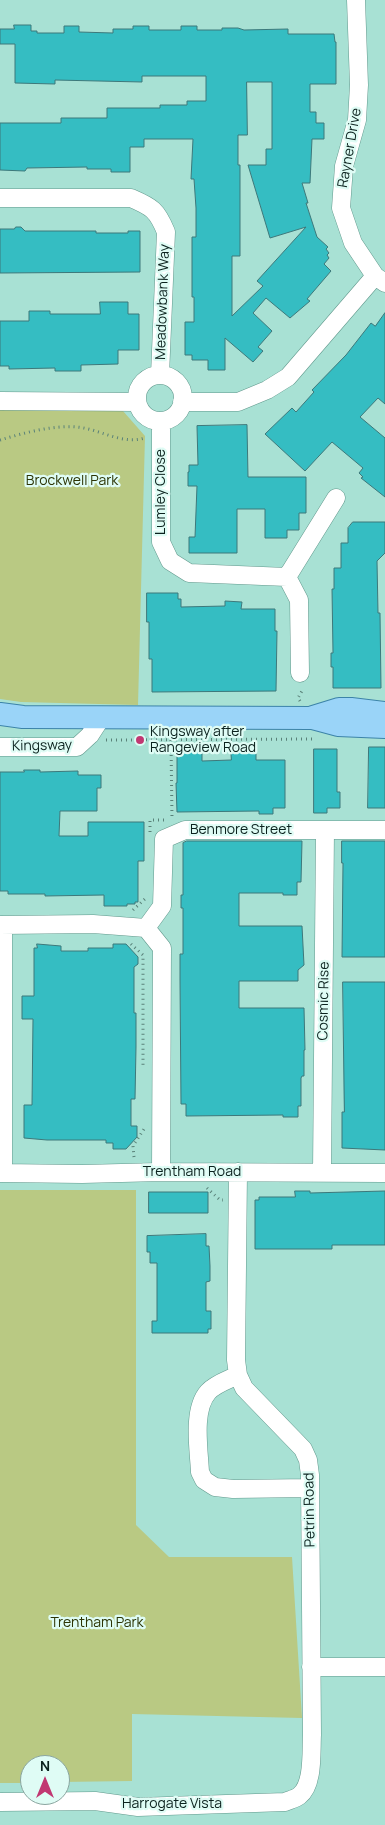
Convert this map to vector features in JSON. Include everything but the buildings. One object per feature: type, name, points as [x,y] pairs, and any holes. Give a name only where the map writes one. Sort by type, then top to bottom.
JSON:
[{"type":"main road","name":"Kingsway","points":[[315,728],[339,709],[385,713]]},
{"type":"main road","name":"Kingsway","points":[[0,714],[95,726],[315,728],[338,725],[385,726]]},
{"type":"street","name":"Rayner Drive","points":[[356,0],[359,85],[357,120],[344,166],[341,208],[353,243],[380,280]]},
{"type":"street","name":"Meadowbank Way","points":[[0,198],[131,198],[147,205],[159,216],[166,232],[160,375]]},
{"type":"street","points":[[182,402],[238,402],[267,390],[288,377],[380,280]]},
{"type":"street","points":[[160,375],[176,382],[180,389],[182,402],[178,412],[172,417],[161,421],[147,417],[141,411],[137,402],[139,389],[144,382],[160,375]]},
{"type":"street","points":[[0,401],[137,402]]},
{"type":"street","name":"Lumley Close","points":[[161,421],[161,542],[170,561],[190,573],[287,577]]},
{"type":"street","points":[[300,673],[299,600],[287,577],[336,498]]},
{"type":"street","name":"Kingsway","points":[[0,747],[77,747],[95,726]]},
{"type":"street","name":"Benmore Street","points":[[146,928],[162,906],[164,838],[185,830],[385,830]]},
{"type":"street","name":"Cosmic Rise","points":[[322,1172],[325,830]]},
{"type":"street","points":[[2,1173],[2,925],[93,924],[146,928],[162,948],[161,1172]]},
{"type":"street","name":"Petrin Road","points":[[238,1172],[236,1360],[238,1374],[244,1388],[303,1449],[308,1460],[310,1488],[311,1772],[301,1795],[285,1802]]},
{"type":"street","name":"Trentham Road","points":[[2,1173],[385,1173]]},
{"type":"street","points":[[238,1374],[209,1391],[202,1401],[198,1414],[200,1472],[204,1480],[215,1487],[233,1490],[310,1488]]},
{"type":"street","points":[[311,1667],[385,1667]]},
{"type":"street","name":"Harrogate Vista","points":[[0,1802],[95,1801],[138,1807],[285,1802]]},
{"type":"path","points":[[0,440],[46,429],[76,427],[125,440],[145,438]]},
{"type":"path","points":[[95,726],[100,740],[315,728]]},
{"type":"path","points":[[126,926],[127,939],[143,955],[143,1072]]},
{"type":"path","points":[[134,1172],[133,1146],[144,1131],[144,1122]]},
{"type":"green space","name":"Brockwell Park","points":[[0,406],[123,411],[145,436],[138,705],[21,702],[0,699]]},
{"type":"green space","name":"Trentham Park","points":[[0,1190],[136,1190],[136,1525],[169,1557],[292,1557],[302,1718],[132,1714],[132,1781],[70,1782],[70,1755],[20,1755],[20,1783],[0,1783]]},
{"type":"place","name":"Kingsway after Rangeview Road","points":[[140,740]]}]
